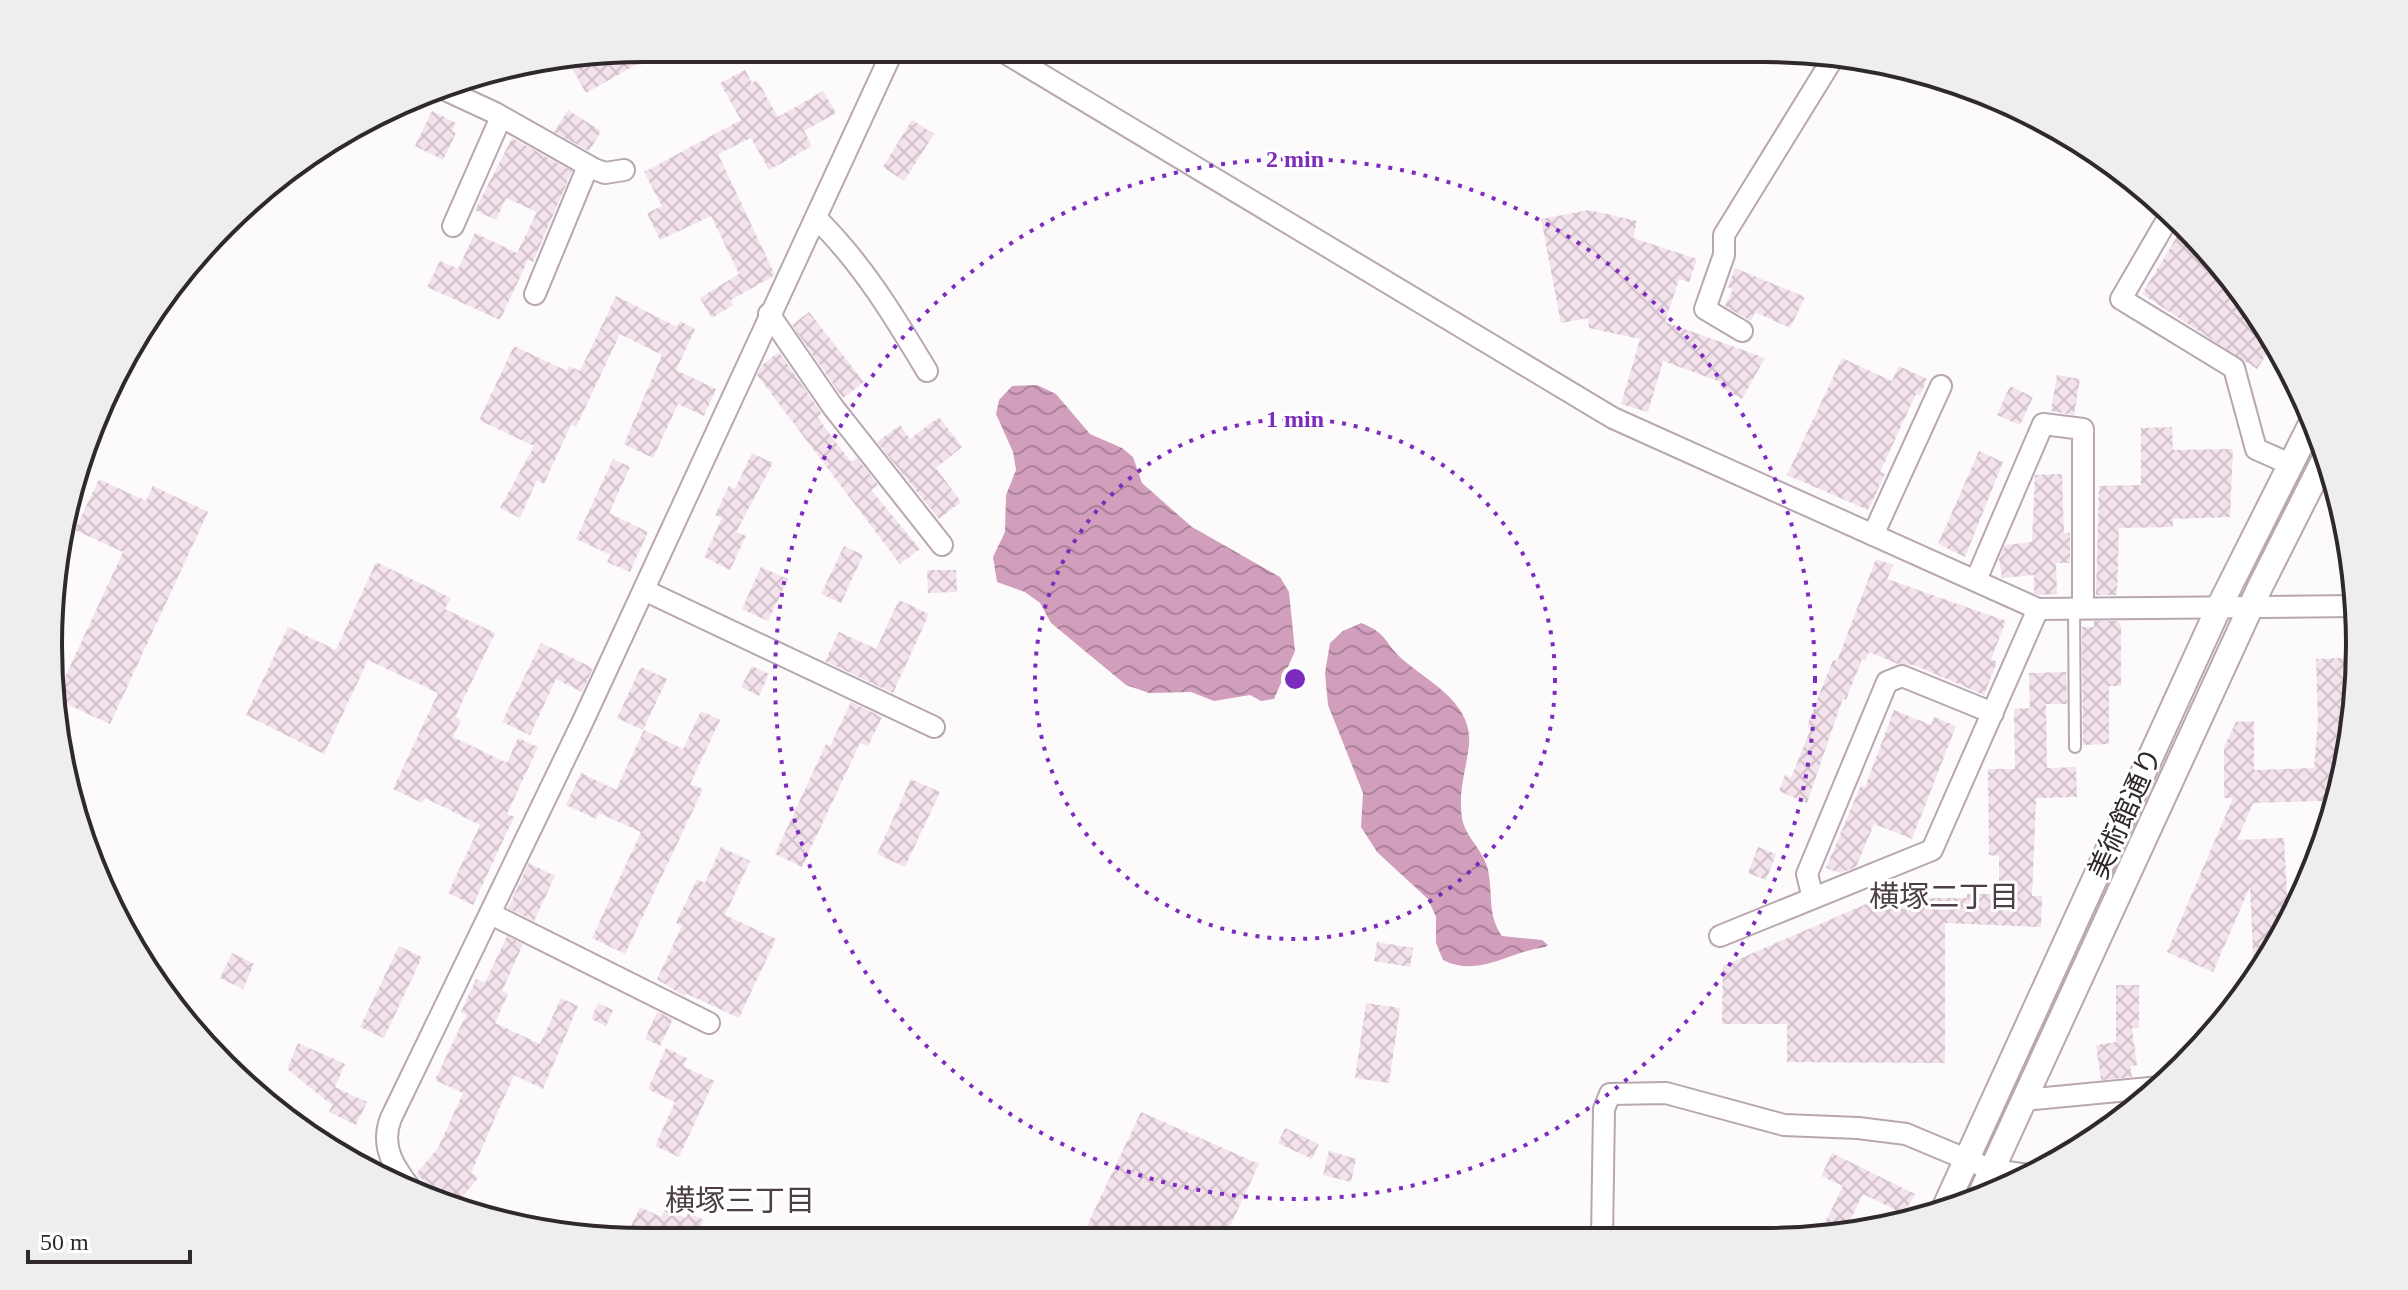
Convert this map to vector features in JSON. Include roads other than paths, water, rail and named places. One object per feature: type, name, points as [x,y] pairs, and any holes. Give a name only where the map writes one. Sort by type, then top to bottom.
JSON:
[{"type":"street","points":[[402,1175],[390,1157],[387,1128],[644,590],[888,62]]},
{"type":"street","points":[[1020,62],[1613,418],[2038,609],[2345,606]]},
{"type":"street","points":[[1742,331],[1705,309],[1724,255],[1724,235],[1828,66]]},
{"type":"street","points":[[454,94],[588,166],[605,173],[624,170]]},
{"type":"street","points":[[453,226],[501,117]]},
{"type":"street","points":[[535,294],[588,166]]},
{"type":"street","points":[[816,218],[843,244],[872,281],[927,371]]},
{"type":"street","points":[[2165,224],[2121,299],[2234,368],[2256,449],[2292,465]]},
{"type":"street","points":[[769,314],[833,407],[942,545]]},
{"type":"street","points":[[1873,535],[1941,386]]},
{"type":"street","points":[[1976,580],[2043,424],[2083,429],[2078,607]]},
{"type":"street","name":"美術館通り","points":[[1949,1197],[2219,607],[2306,434]]},
{"type":"street","name":"美術館通り","points":[[1985,1184],[2251,606],[2319,470]]},
{"type":"street","points":[[644,590],[934,727]]},
{"type":"street","points":[[1720,936],[1932,850],[2038,609]]},
{"type":"street","points":[[1813,898],[1807,874],[1887,682],[1902,676],[1993,713]]},
{"type":"street","points":[[491,914],[709,1023]]},
{"type":"street","points":[[2024,1100],[2140,1089]]},
{"type":"street","points":[[1602,1228],[1604,1109],[1610,1094],[1666,1093],[1784,1125],[1858,1128],[1906,1134],[1966,1161],[2011,1173]]},
{"type":"lane","points":[[2075,747],[2078,607]]},
{"type":"water","points":[[1037,385],[1056,394],[1090,434],[1122,448],[1133,457],[1142,483],[1192,527],[1280,577],[1289,592],[1295,651],[1274,699],[1261,701],[1250,695],[1214,701],[1191,692],[1149,693],[1126,685],[1051,623],[1040,603],[1025,592],[997,582],[993,557],[1005,532],[1006,495],[1016,470],[1013,452],[996,414],[999,400],[1012,386]]},
{"type":"water","points":[[1361,623],[1381,634],[1401,658],[1447,694],[1464,717],[1469,745],[1462,790],[1462,818],[1466,831],[1487,866],[1494,919],[1502,936],[1542,940],[1548,945],[1545,947],[1481,965],[1456,965],[1443,960],[1436,943],[1436,917],[1428,899],[1377,852],[1361,827],[1363,793],[1328,705],[1325,673],[1330,643],[1343,631]]},
{"type":"district","name":"横塚二丁目","points":[[1944,896]]},
{"type":"district","name":"横塚三丁目","points":[[740,1200]]}]
